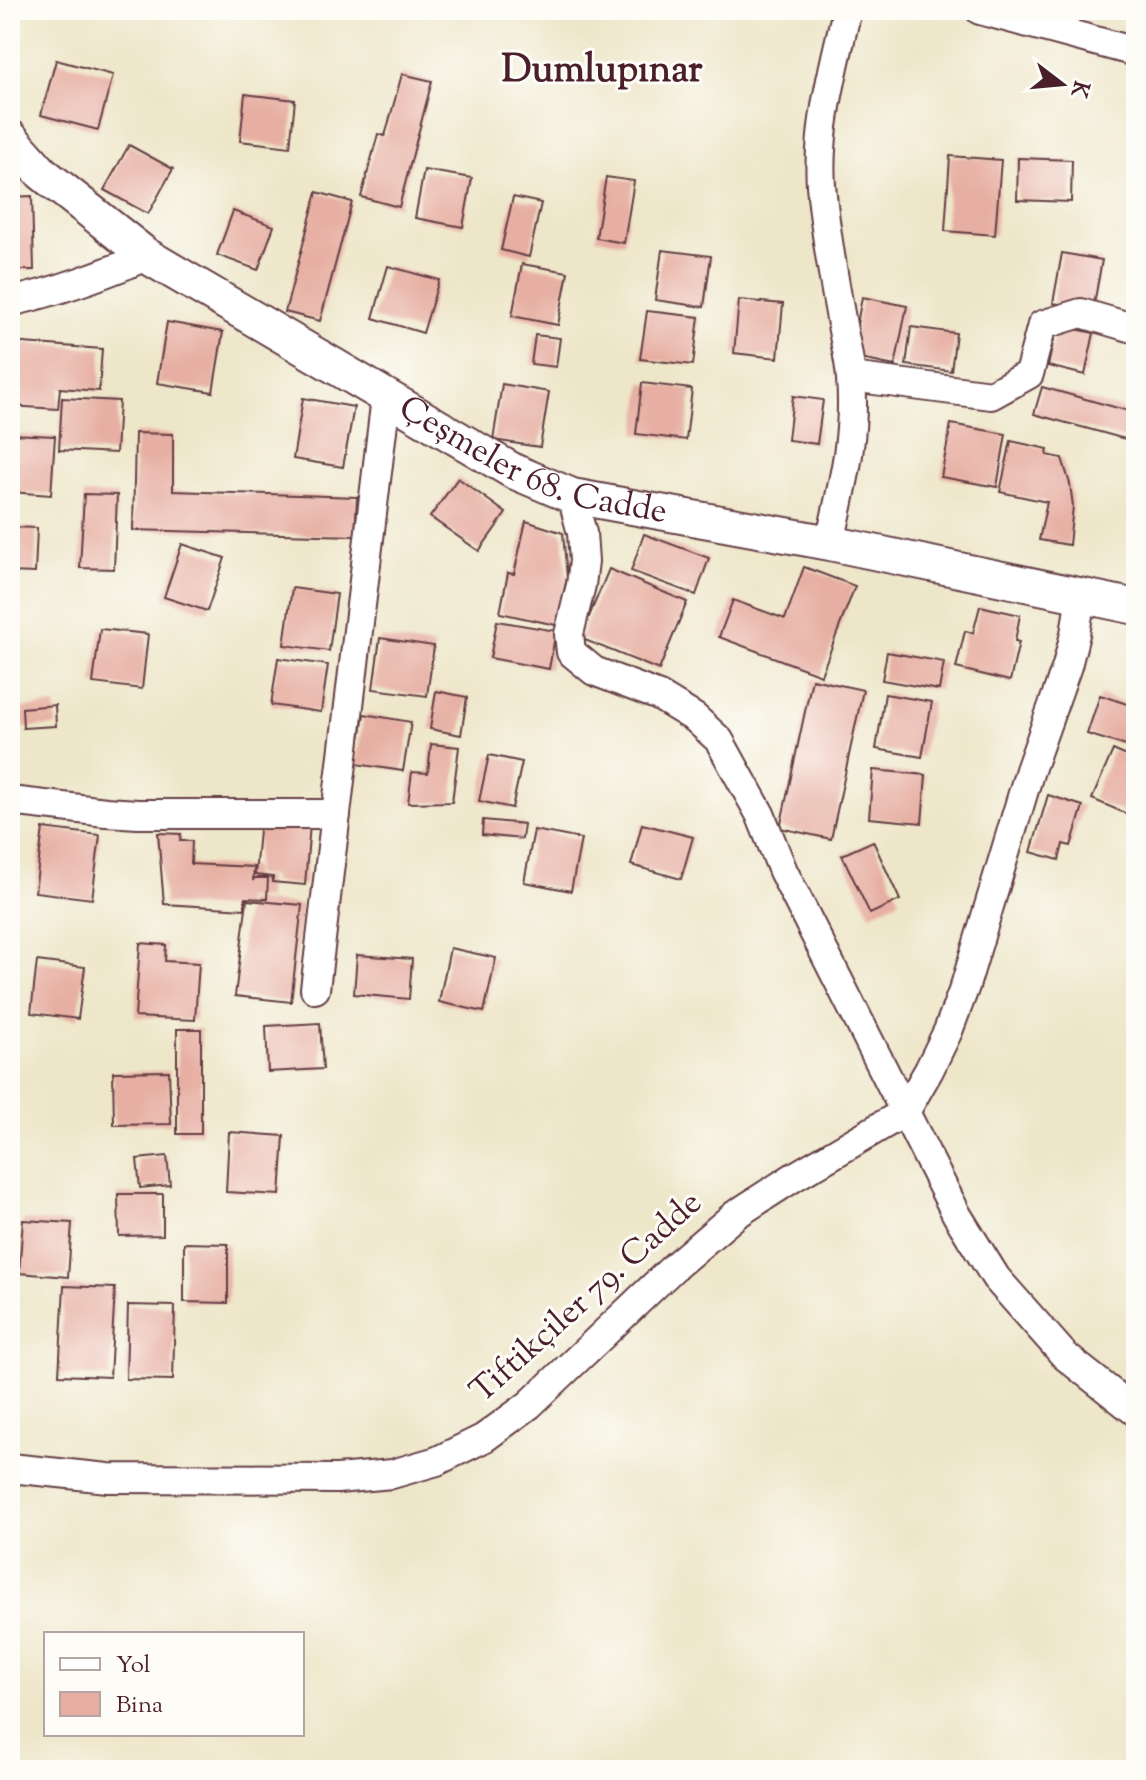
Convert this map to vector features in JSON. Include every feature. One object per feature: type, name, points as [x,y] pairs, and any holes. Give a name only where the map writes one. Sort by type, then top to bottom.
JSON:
[{"type":"street","points":[[830,543],[850,446],[851,377],[821,185],[821,150],[827,102],[847,10]]},
{"type":"street","points":[[980,10],[1136,52]]},
{"type":"street","name":"Çeşmeler 68. Cadde","points":[[10,137],[42,173],[147,256],[513,471],[572,496],[830,543],[1136,607]]},
{"type":"street","points":[[10,302],[89,280],[147,256]]},
{"type":"street","points":[[851,377],[991,395],[1029,374],[1042,325],[1081,313],[1136,329]]},
{"type":"street","points":[[315,989],[386,397]]},
{"type":"street","points":[[572,496],[582,533],[584,561],[569,634],[571,652],[594,671],[659,696],[695,718],[719,740],[760,814],[783,871],[957,1215],[996,1278],[1065,1356],[1136,1412]]},
{"type":"street","points":[[905,1112],[948,1031],[965,986],[1030,770],[1067,666],[1081,595]]},
{"type":"street","points":[[10,801],[138,814],[336,814]]},
{"type":"street","name":"Tiftikçiler 79. Cadde","points":[[10,1468],[108,1478],[337,1479],[392,1474],[437,1461],[484,1438],[529,1405],[674,1267],[735,1215],[905,1112]]},
{"type":"building","points":[[56,60],[113,75],[98,130],[41,115]]},
{"type":"building","points":[[402,74],[432,81],[399,207],[361,197],[378,134],[385,136]]},
{"type":"building","points":[[245,94],[295,100],[290,147],[240,141]]},
{"type":"building","points":[[129,145],[173,169],[148,214],[104,190]]},
{"type":"building","points":[[950,156],[1001,160],[995,235],[945,231]]},
{"type":"building","points":[[1018,158],[1072,160],[1071,202],[1017,200]]},
{"type":"building","points":[[424,170],[472,178],[463,227],[415,218]]},
{"type":"building","points":[[606,177],[634,181],[624,243],[596,238]]},
{"type":"building","points":[[317,192],[352,202],[320,321],[285,312]]},
{"type":"building","points":[[32,196],[34,270],[10,270],[10,197]]},
{"type":"building","points":[[513,197],[541,203],[529,257],[501,250]]},
{"type":"building","points":[[233,211],[274,226],[258,270],[217,255]]},
{"type":"building","points":[[662,250],[711,256],[704,307],[655,300]]},
{"type":"building","points":[[1062,253],[1102,260],[1093,310],[1053,303]]},
{"type":"building","points":[[522,264],[568,272],[558,325],[512,316]]},
{"type":"building","points":[[388,266],[439,280],[423,333],[373,318]]},
{"type":"building","points":[[862,297],[907,306],[895,366],[851,357]]},
{"type":"building","points":[[739,300],[783,304],[778,358],[734,353]]},
{"type":"building","points":[[647,311],[699,317],[693,365],[640,359]]},
{"type":"building","points":[[167,322],[223,332],[213,392],[157,383]]},
{"type":"building","points":[[1057,325],[1094,333],[1085,375],[1048,366]]},
{"type":"building","points":[[911,327],[956,333],[951,371],[906,365]]},
{"type":"building","points":[[535,335],[560,338],[556,367],[531,364]]},
{"type":"building","points":[[10,342],[102,349],[99,391],[60,388],[58,409],[10,406]]},
{"type":"building","points":[[642,383],[692,389],[686,440],[636,434]]},
{"type":"building","points":[[502,384],[549,392],[540,447],[493,440]]},
{"type":"building","points":[[1042,387],[1136,413],[1136,442],[1034,414]]},
{"type":"building","points":[[793,396],[823,400],[817,444],[788,440]]},
{"type":"building","points":[[62,398],[119,401],[116,453],[59,450]]},
{"type":"building","points":[[303,398],[354,407],[343,467],[293,459]]},
{"type":"building","points":[[951,424],[1006,434],[997,487],[941,477]]},
{"type":"building","points":[[135,433],[173,434],[173,491],[357,497],[355,536],[133,530]]},
{"type":"building","points":[[10,434],[55,436],[51,495],[10,492]]},
{"type":"building","points":[[1011,441],[1048,449],[1047,455],[1062,458],[1073,506],[1069,545],[1039,540],[1047,502],[1000,492]]},
{"type":"building","points":[[458,478],[506,513],[479,551],[430,517]]},
{"type":"building","points":[[84,494],[117,495],[114,569],[80,568]]},
{"type":"building","points":[[526,521],[563,533],[567,578],[556,625],[500,613],[508,573],[514,574]]},
{"type":"building","points":[[10,527],[37,528],[35,573],[10,572]]},
{"type":"building","points":[[644,534],[709,558],[696,595],[631,571]]},
{"type":"building","points":[[182,544],[225,558],[207,611],[164,597]]},
{"type":"building","points":[[804,567],[855,586],[821,675],[719,637],[733,600],[785,619]]},
{"type":"building","points":[[609,569],[687,602],[659,670],[580,638]]},
{"type":"building","points":[[292,588],[337,594],[329,651],[284,645]]},
{"type":"building","points":[[980,606],[1020,615],[1015,641],[1019,642],[1010,681],[956,668],[965,631],[973,633]]},
{"type":"building","points":[[497,621],[556,631],[549,669],[490,658]]},
{"type":"building","points":[[100,629],[148,634],[142,689],[93,683]]},
{"type":"building","points":[[380,638],[434,646],[427,696],[373,689]]},
{"type":"building","points":[[887,652],[944,662],[939,690],[882,680]]},
{"type":"building","points":[[278,658],[328,665],[321,712],[271,705]]},
{"type":"building","points":[[812,679],[863,690],[831,839],[780,828]]},
{"type":"building","points":[[436,691],[467,697],[461,735],[430,729]]},
{"type":"building","points":[[885,694],[932,702],[922,757],[876,749]]},
{"type":"building","points":[[1100,695],[1136,707],[1136,749],[1087,734]]},
{"type":"building","points":[[55,705],[56,726],[23,728],[22,708]]},
{"type":"building","points":[[364,714],[411,722],[403,771],[356,764]]},
{"type":"building","points":[[431,744],[459,747],[452,802],[408,803],[412,772],[428,773]]},
{"type":"building","points":[[1113,750],[1136,760],[1136,818],[1092,799]]},
{"type":"building","points":[[489,755],[522,762],[512,808],[479,801]]},
{"type":"building","points":[[873,770],[926,775],[922,823],[869,818]]},
{"type":"building","points":[[1048,795],[1083,806],[1071,846],[1063,844],[1059,860],[1031,852]]},
{"type":"building","points":[[260,819],[310,824],[305,885],[272,882],[273,877],[255,875]]},
{"type":"building","points":[[483,820],[524,824],[522,839],[482,835]]},
{"type":"building","points":[[642,824],[693,837],[681,879],[631,865]]},
{"type":"building","points":[[43,828],[100,835],[92,899],[35,892]]},
{"type":"building","points":[[534,830],[581,839],[571,891],[524,882]]},
{"type":"building","points":[[158,833],[181,834],[180,841],[192,841],[191,864],[254,867],[253,881],[254,878],[268,878],[267,899],[245,898],[245,909],[164,904]]},
{"type":"building","points":[[873,841],[900,900],[870,914],[842,855]]},
{"type":"building","points":[[247,900],[302,905],[291,1002],[235,996]]},
{"type":"building","points":[[140,943],[166,945],[165,961],[199,963],[195,1020],[135,1017]]},
{"type":"building","points":[[450,948],[496,958],[484,1012],[439,1002]]},
{"type":"building","points":[[10,952],[16,953],[12,995],[10,995]]},
{"type":"building","points":[[357,955],[412,959],[409,999],[354,994]]},
{"type":"building","points":[[37,961],[85,967],[78,1019],[31,1013]]},
{"type":"building","points":[[320,1023],[323,1069],[268,1072],[266,1026]]},
{"type":"building","points":[[177,1029],[201,1029],[201,1134],[177,1134]]},
{"type":"building","points":[[169,1071],[171,1124],[114,1125],[113,1072]]},
{"type":"building","points":[[229,1132],[284,1136],[280,1195],[226,1192]]},
{"type":"building","points":[[167,1156],[170,1185],[140,1188],[137,1159]]},
{"type":"building","points":[[118,1194],[163,1194],[163,1235],[119,1236]]},
{"type":"building","points":[[23,1220],[72,1223],[68,1277],[19,1273]]},
{"type":"building","points":[[184,1243],[228,1244],[228,1303],[184,1302]]},
{"type":"building","points":[[64,1286],[115,1288],[110,1377],[59,1375]]},
{"type":"building","points":[[128,1305],[175,1306],[173,1380],[126,1379]]},
{"type":"district","name":"Dumlupınar","points":[[602,72]]}]
